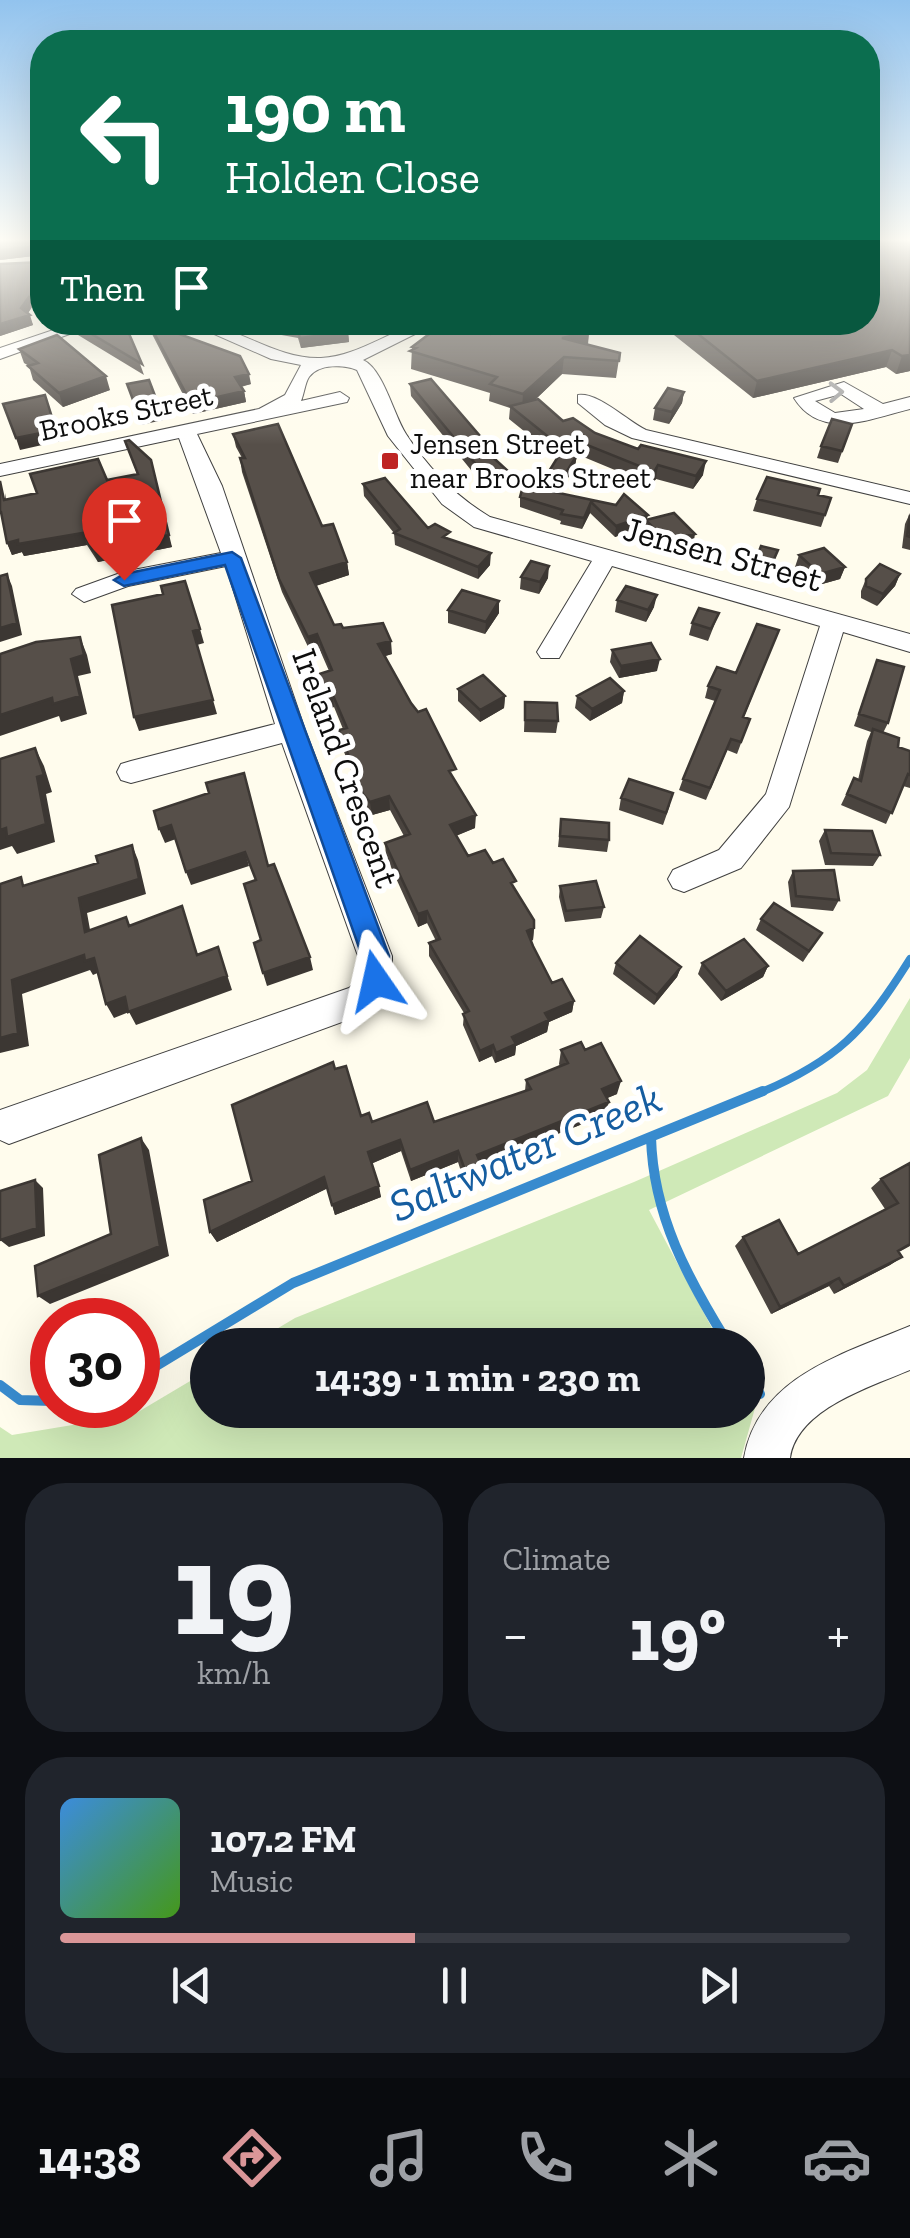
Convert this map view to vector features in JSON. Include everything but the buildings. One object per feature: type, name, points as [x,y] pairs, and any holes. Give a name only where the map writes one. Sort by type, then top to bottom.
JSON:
[{"type":"street","points":[[0,354],[57,335]]},
{"type":"street","points":[[227,335],[276,355],[330,363],[370,377]]},
{"type":"street","name":"Brooks Street","points":[[263,415],[293,398],[300,380],[330,363],[410,335]]},
{"type":"street","name":"Brooks Street","points":[[0,470],[360,392],[410,335]]},
{"type":"street","points":[[276,355],[300,380]]},
{"type":"street","name":"Jensen Street","points":[[370,377],[386,418],[440,491],[463,511],[512,534],[909,640]]},
{"type":"street","name":"Jensen Street","points":[[300,380],[317,396],[342,397],[386,418]]},
{"type":"street","points":[[585,399],[612,421],[639,434],[910,498]]},
{"type":"street","points":[[880,411],[910,403]]},
{"type":"street","name":"Ireland Crescent","points":[[8,1125],[372,992],[376,956],[291,730],[211,486],[186,432]]},
{"type":"street","points":[[84,594],[124,580],[232,558]]},
{"type":"street","points":[[550,652],[604,559]]},
{"type":"street","points":[[684,879],[730,860],[779,799],[834,621]]},
{"type":"street","points":[[131,772],[291,730]]},
{"type":"street","points":[[766,1450],[778,1424],[822,1388],[910,1348]]},
{"type":"green space","points":[[910,998],[910,1058],[888,1096],[649,1210],[712,1328],[278,1328],[634,1182],[837,1093],[867,1070]]},
{"type":"green space","points":[[190,1381],[190,1428],[749,1428],[741,1458],[0,1458],[0,1427],[12,1435],[54,1428],[160,1428],[160,1399]]},
{"type":"waterway","points":[[757,1094],[808,1069],[847,1041],[878,1006],[910,959]]},
{"type":"waterway","name":"Saltwater Creek","points":[[160,1364],[293,1283],[763,1091]]},
{"type":"waterway","points":[[651,1137],[658,1194],[675,1246],[719,1328]]},
{"type":"waterway","name":"Saltwater Creek","points":[[0,1385],[20,1400],[30,1400]]},
{"type":"place","name":"Jensen Street near Brooks Street","points":[[390,461]]},
{"type":"route","points":[[124,580],[232,558],[291,730],[376,956],[376,981]]}]
